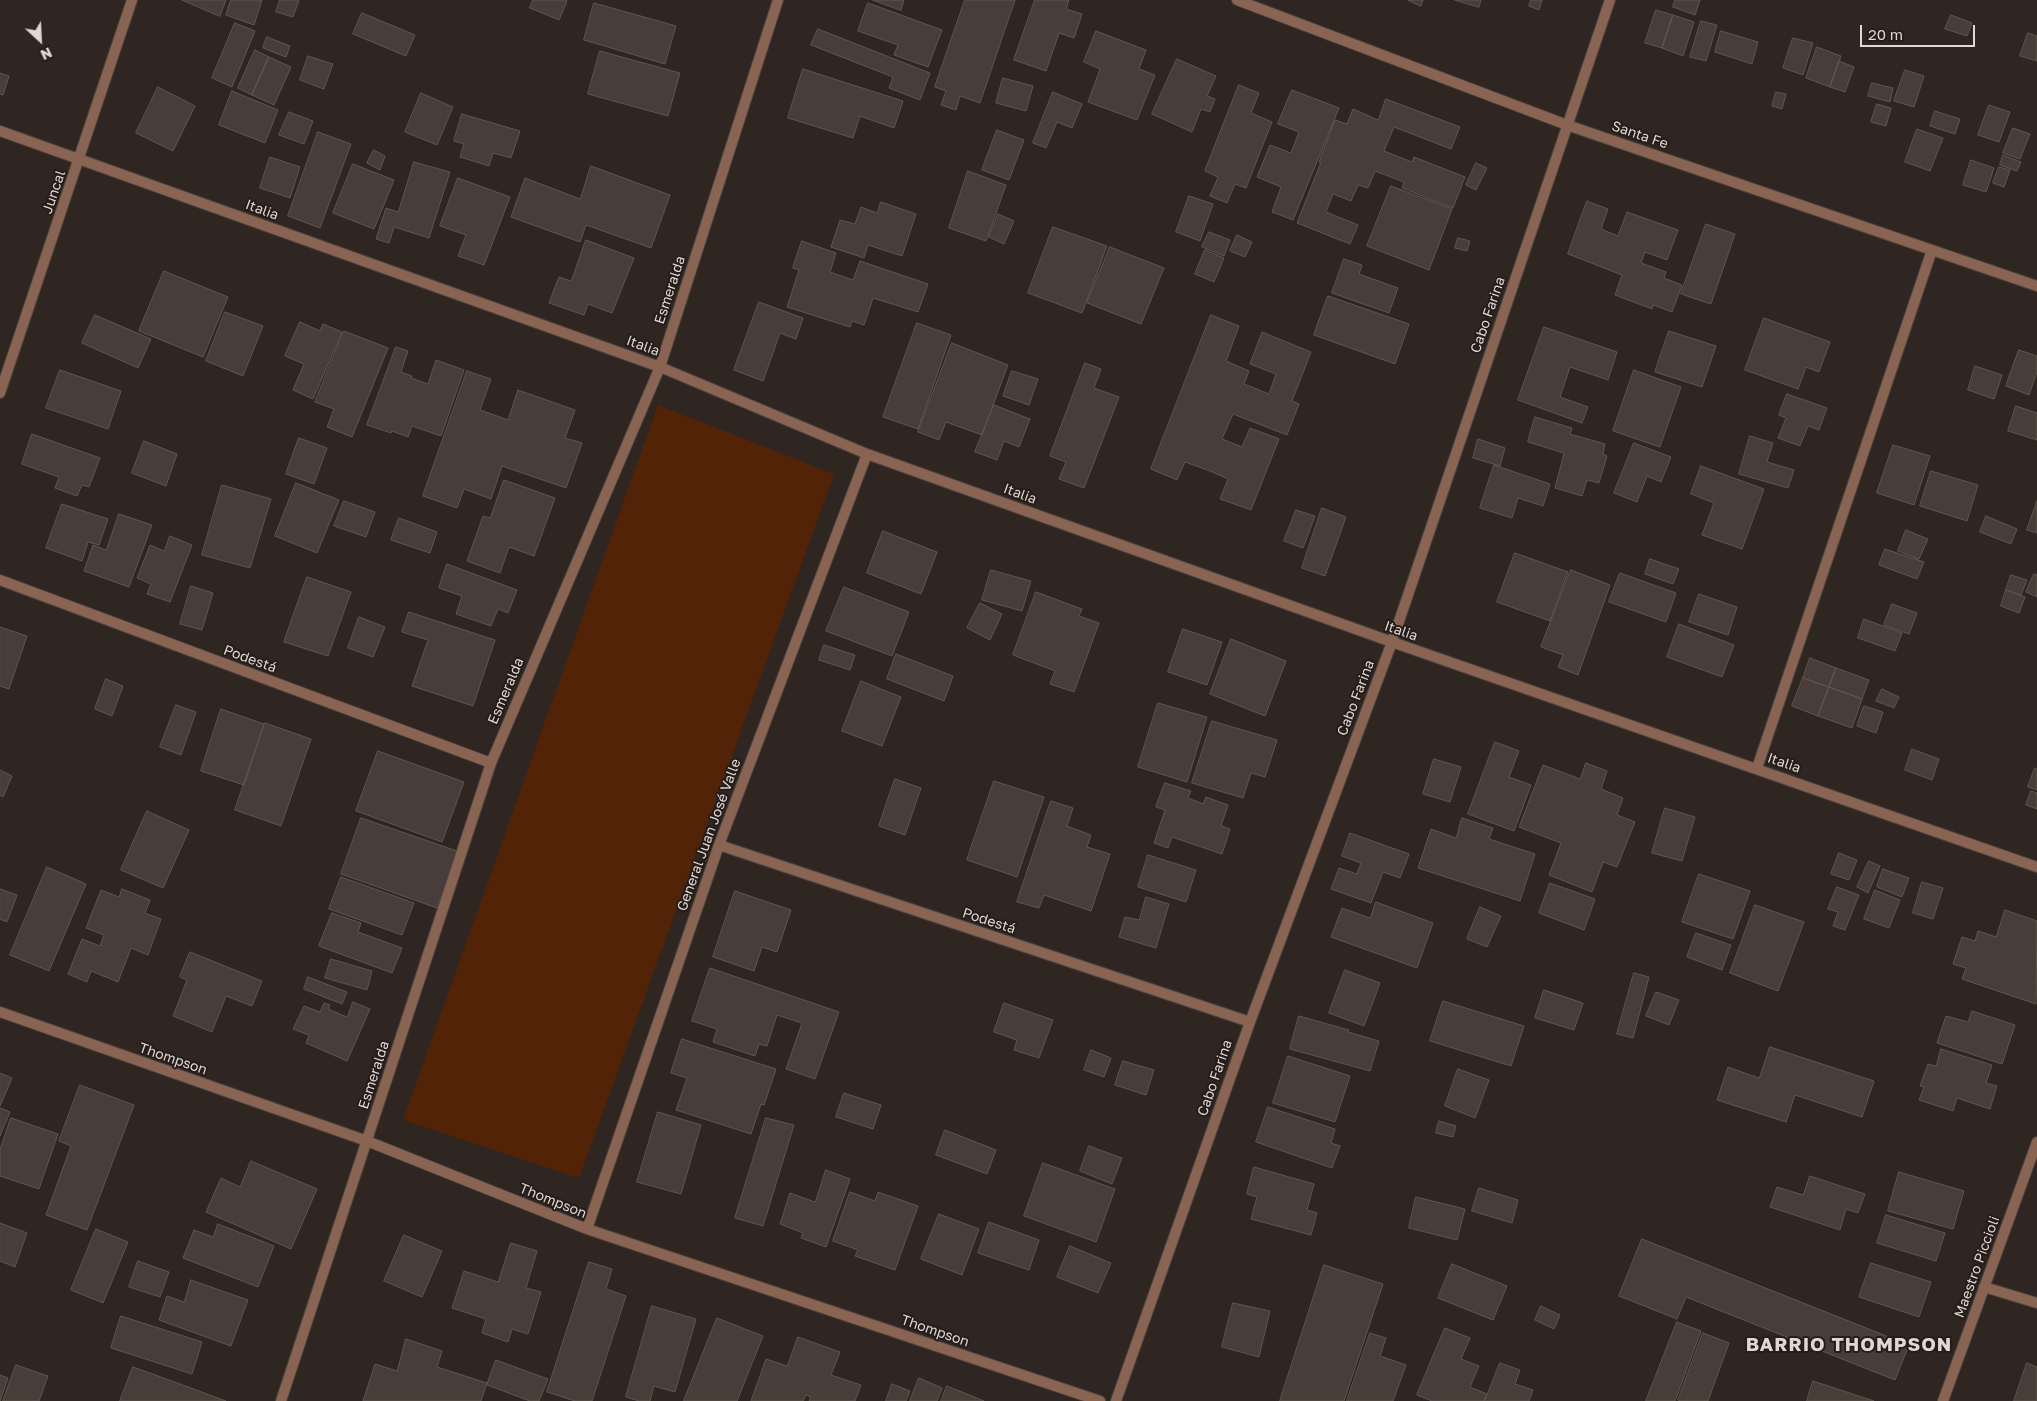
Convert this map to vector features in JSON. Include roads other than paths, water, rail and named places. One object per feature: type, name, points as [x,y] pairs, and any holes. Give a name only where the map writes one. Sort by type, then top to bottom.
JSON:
[{"type":"street","name":"Juncal","points":[[0,392],[132,0]]},
{"type":"street","name":"Esmeralda","points":[[281,1401],[491,763],[660,367],[778,0]]},
{"type":"street","name":"Santa Fe","points":[[1237,0],[1567,125],[2037,286]]},
{"type":"street","name":"Cabo Farina","points":[[1116,1401],[1250,1022],[1392,642],[1610,0]]},
{"type":"street","name":"Italia","points":[[0,131],[660,367],[868,454],[1392,642],[1758,768],[2037,867]]},
{"type":"street","points":[[1758,768],[1932,250]]},
{"type":"street","name":"General Juan José Valle","points":[[587,1229],[719,845],[868,454]]},
{"type":"street","name":"Podestá","points":[[0,580],[491,763]]},
{"type":"street","name":"Podestá","points":[[719,845],[1250,1022]]},
{"type":"street","name":"Thompson","points":[[0,1012],[367,1141],[587,1229],[1100,1401]]},
{"type":"street","name":"Maestro Piccioli","points":[[1943,1401],[2037,1142]]},
{"type":"street","points":[[1984,1287],[2037,1303]]},
{"type":"district","name":"BARRIO THOMPSON","points":[[1849,1345]]}]
